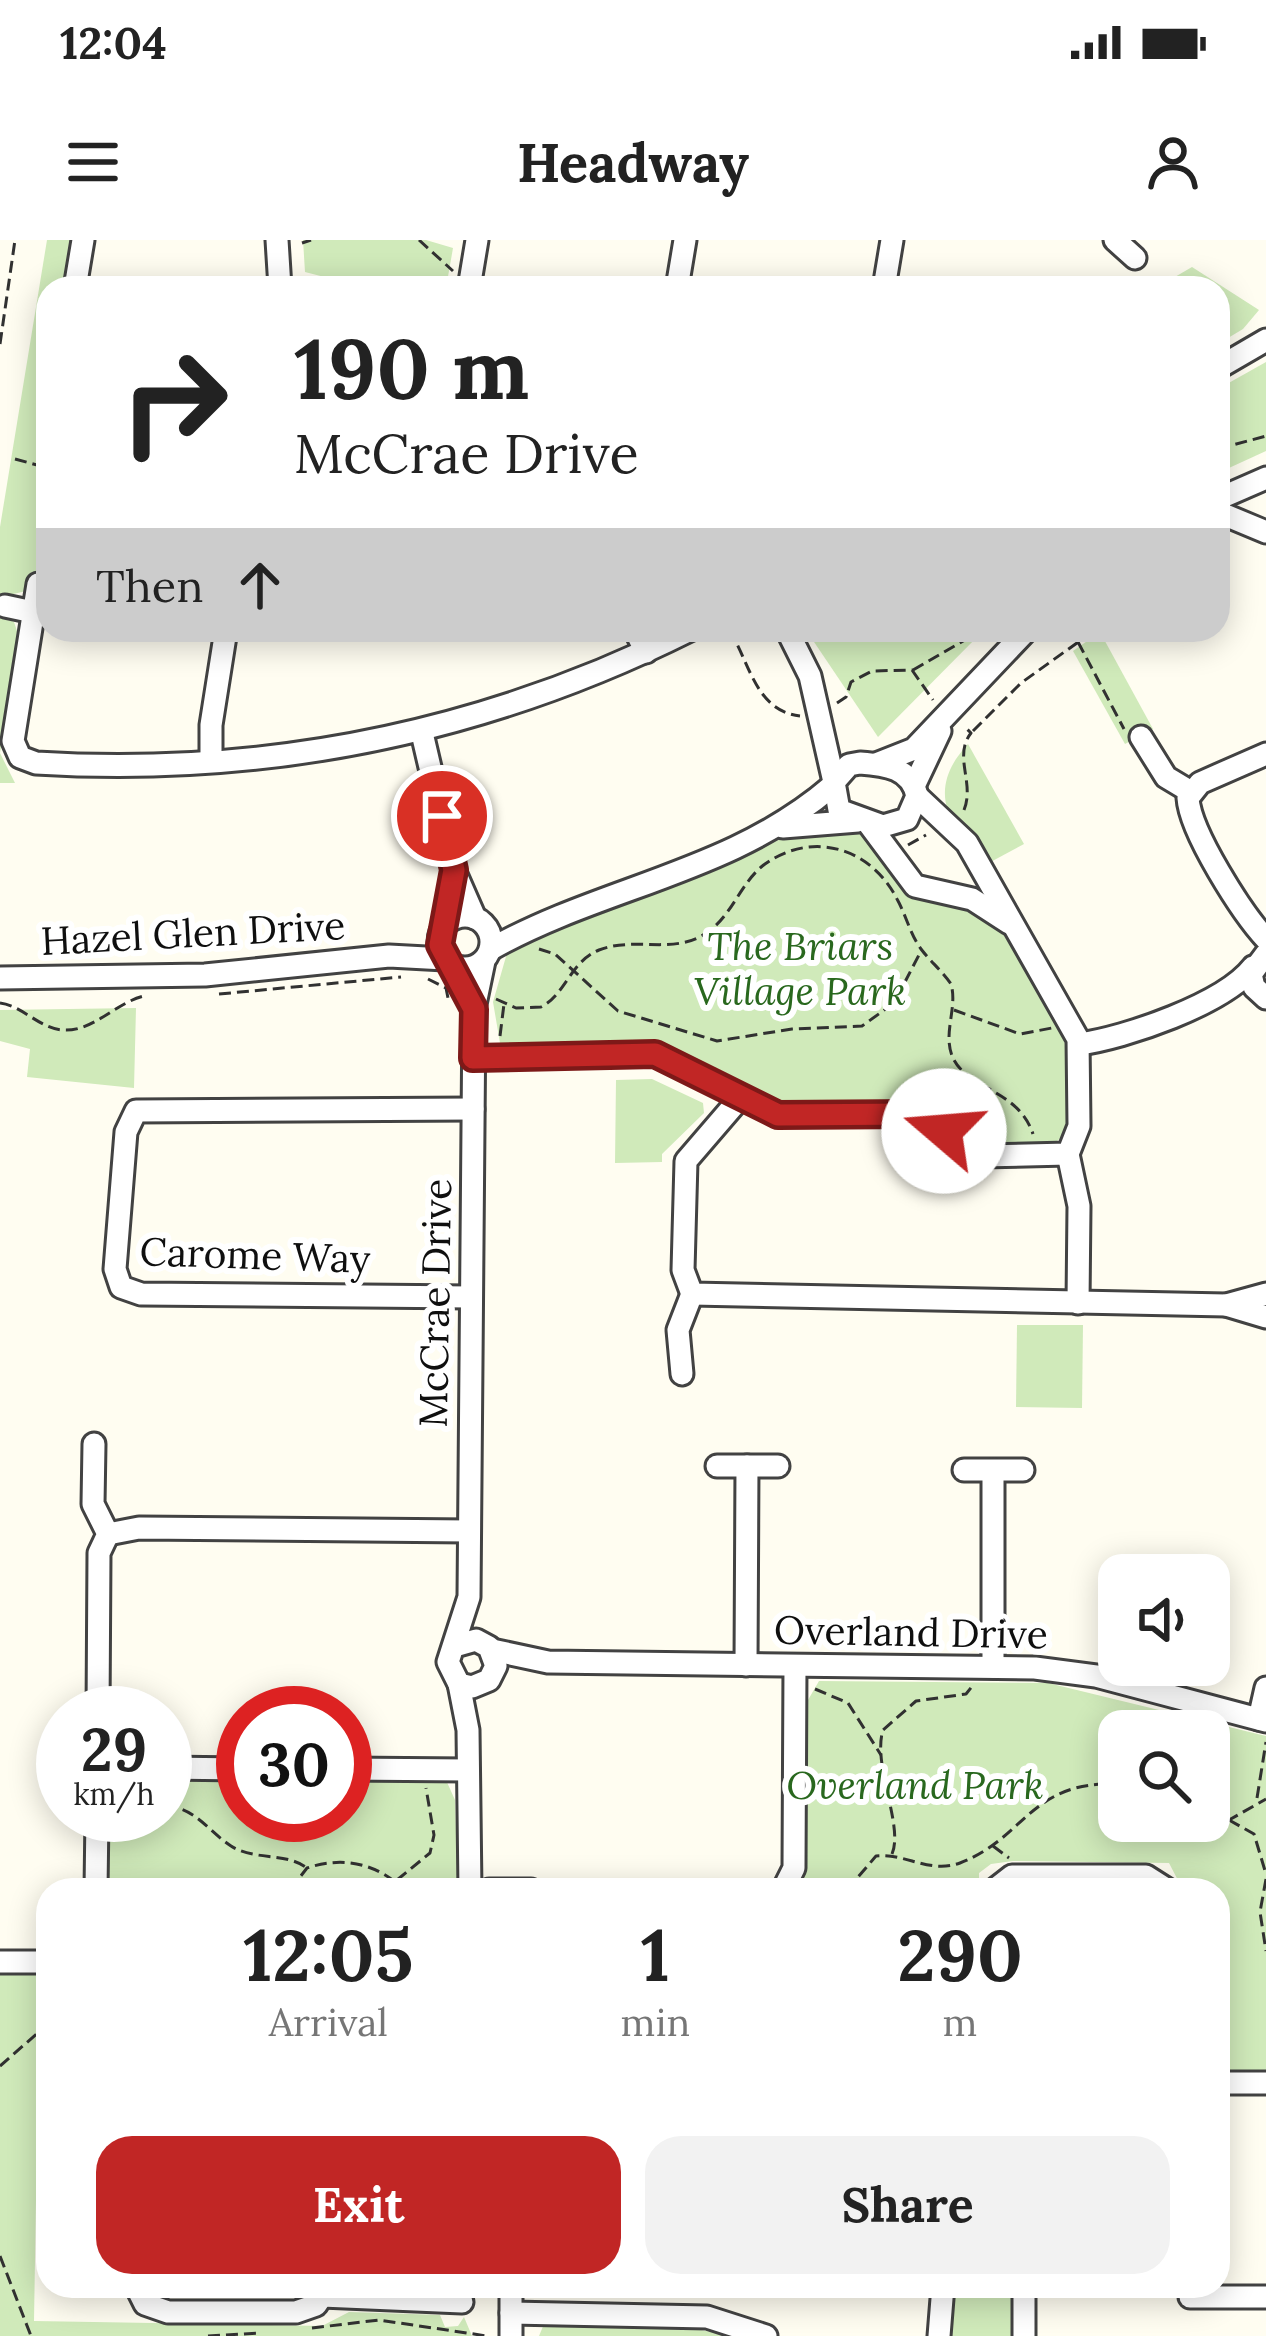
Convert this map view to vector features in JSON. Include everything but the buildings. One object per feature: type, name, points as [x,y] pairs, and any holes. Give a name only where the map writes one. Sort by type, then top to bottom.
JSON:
[{"type":"street","points":[[77,276],[82,240]]},
{"type":"street","points":[[277,240],[279,276]]},
{"type":"street","points":[[471,276],[477,240]]},
{"type":"street","points":[[679,276],[685,240]]},
{"type":"street","points":[[886,276],[892,240]]},
{"type":"street","points":[[1115,240],[1135,259]]},
{"type":"street","points":[[1230,361],[1266,340]]},
{"type":"street","points":[[1230,494],[1266,478]]},
{"type":"street","points":[[1230,517],[1266,532]]},
{"type":"street","points":[[36,595],[13,730],[20,757],[51,764],[211,761],[324,751],[422,733],[538,698],[666,642]]},
{"type":"street","points":[[4,606],[33,612]]},
{"type":"street","points":[[211,761],[212,709],[224,642]]},
{"type":"street","points":[[641,642],[646,652]]},
{"type":"street","points":[[793,642],[810,676],[821,716],[836,805],[863,822],[915,886],[972,899],[1010,923]]},
{"type":"street","points":[[446,947],[469,968],[527,927],[657,883],[782,827],[849,765],[914,749],[1016,642]]},
{"type":"street","points":[[821,716],[868,763],[905,774],[945,824],[968,843],[1070,1021],[1079,1044],[1079,1126],[1069,1154],[1079,1206],[1078,1303]]},
{"type":"street","points":[[782,827],[900,824],[912,812],[915,791],[948,717]]},
{"type":"street","points":[[422,733],[454,870],[480,922],[488,955]]},
{"type":"street","points":[[1133,734],[1166,777],[1191,793]]},
{"type":"street","points":[[1265,998],[1252,981],[1261,955],[1250,921],[1190,813],[1191,793],[1213,776],[1266,754]]},
{"type":"street","points":[[446,947],[454,870]]},
{"type":"street","points":[[446,947],[459,917],[527,927]]},
{"type":"street","name":"Hazel Glen Drive","points":[[0,978],[246,973],[446,947]]},
{"type":"street","name":"McCrae Drive","points":[[446,947],[473,1001],[484,1058],[472,1109],[469,1597],[455,1646]]},
{"type":"street","name":"McCrae Drive","points":[[473,1001],[488,955]]},
{"type":"street","points":[[1079,1044],[1114,1038],[1221,994],[1261,955]]},
{"type":"street","points":[[1221,994],[1265,998]]},
{"type":"street","points":[[484,1058],[655,1054],[788,1116],[916,1114],[981,1156],[1035,1159],[1069,1154]]},
{"type":"street","points":[[682,1374],[678,1330],[692,1294],[683,1270],[686,1161],[741,1097]]},
{"type":"street","name":"Carome Way","points":[[471,1298],[140,1294],[121,1287],[115,1269],[126,1132],[136,1111],[472,1109]]},
{"type":"street","points":[[692,1294],[1226,1305],[1266,1315],[1266,1296],[1226,1305]]},
{"type":"street","points":[[94,1444],[92,1504],[108,1534]]},
{"type":"street","points":[[717,1466],[778,1466]]},
{"type":"street","points":[[746,1665],[747,1466]]},
{"type":"street","points":[[964,1470],[1023,1470]]},
{"type":"street","points":[[984,1667],[993,1471]]},
{"type":"street","points":[[108,1534],[139,1528],[469,1531]]},
{"type":"street","points":[[98,1686],[99,1553],[108,1534]]},
{"type":"street","name":"McCrae Drive","points":[[469,1597],[491,1648]]},
{"type":"street","points":[[468,1730],[496,1666],[491,1648],[476,1640],[455,1646],[449,1670],[459,1684],[468,1730],[470,1878]]},
{"type":"street","name":"Overland Drive","points":[[491,1648],[548,1662],[984,1667],[1096,1676],[1264,1727]]},
{"type":"street","name":"Overland Drive","points":[[487,1682],[548,1662]]},
{"type":"street","points":[[789,1878],[794,1868],[795,1666]]},
{"type":"street","points":[[459,1684],[487,1682]]},
{"type":"street","points":[[1264,1727],[1266,1688]]},
{"type":"street","points":[[372,1769],[467,1770]]},
{"type":"street","points":[[96,1878],[97,1842]]},
{"type":"street","points":[[1009,1878],[1149,1878]]},
{"type":"street","points":[[0,1962],[36,1962]]},
{"type":"street","points":[[1230,2083],[1266,2084]]},
{"type":"street","points":[[1230,2297],[1266,2297]]},
{"type":"street","points":[[142,2298],[145,2304],[168,2312],[296,2312],[316,2305],[320,2298]]},
{"type":"street","points":[[411,2298],[462,2302]]},
{"type":"street","points":[[939,2336],[942,2298]]},
{"type":"street","points":[[1024,2298],[1024,2336]]},
{"type":"street","points":[[511,2325],[707,2317],[766,2336]]},
{"type":"path","points":[[0,344],[15,240]]},
{"type":"path","points":[[302,243],[311,240]]},
{"type":"path","points":[[419,240],[460,276]]},
{"type":"path","points":[[1230,446],[1266,436]]},
{"type":"path","points":[[15,459],[36,465]]},
{"type":"path","points":[[736,642],[768,702],[789,714],[821,716],[846,697],[850,682],[861,674],[912,670],[961,642]]},
{"type":"path","points":[[891,855],[962,813],[968,800],[962,751],[971,733],[1021,683],[1076,642]]},
{"type":"path","points":[[1078,642],[1133,734]]},
{"type":"path","points":[[912,670],[918,685],[971,733]]},
{"type":"path","points":[[421,978],[446,988],[448,998],[541,1007],[589,955],[617,945],[669,946],[696,939],[729,911],[760,868],[791,850],[844,849],[871,866],[895,894],[922,950],[951,984],[950,1043],[956,1064],[1019,1108],[1033,1133],[1035,1159]]},
{"type":"path","points":[[527,927],[537,948],[555,954],[618,1011],[731,1041],[792,1029],[849,1030],[877,1019],[894,1003],[907,968],[922,950]]},
{"type":"path","points":[[208,994],[409,976]]},
{"type":"path","points":[[0,1003],[16,1005],[61,1030],[88,1026],[124,1001],[149,995]]},
{"type":"path","points":[[484,1058],[504,1002]]},
{"type":"path","points":[[952,1010],[1030,1035],[1070,1021]]},
{"type":"path","points":[[891,1856],[896,1844],[880,1738],[895,1714],[916,1701],[971,1691],[984,1667]]},
{"type":"path","points":[[795,1689],[840,1696],[882,1757]]},
{"type":"path","points":[[1257,1801],[1264,1727]]},
{"type":"path","points":[[401,1878],[430,1853],[434,1835],[425,1770]]},
{"type":"path","points":[[857,1878],[871,1860],[891,1856],[929,1867],[954,1865],[992,1845],[1049,1797],[1098,1784]]},
{"type":"path","points":[[1230,1819],[1266,1798]]},
{"type":"path","points":[[192,1814],[243,1852],[292,1860],[307,1868],[364,1864],[391,1878]]},
{"type":"path","points":[[1230,1821],[1254,1834],[1266,1877],[1260,1912],[1266,1951]]},
{"type":"path","points":[[299,1878],[307,1868]]},
{"type":"path","points":[[0,2066],[36,2039]]},
{"type":"path","points":[[0,2256],[31,2336]]},
{"type":"path","points":[[303,2330],[379,2320],[487,2336]]},
{"type":"path","points":[[208,2336],[266,2332]]},
{"type":"green space","points":[[47,240],[72,240],[65,276],[41,276]]},
{"type":"green space","points":[[303,240],[426,240],[453,248],[448,276],[305,272]]},
{"type":"green space","points":[[1192,267],[1206,276],[1177,276]]},
{"type":"green space","points":[[1230,291],[1259,310],[1230,337]]},
{"type":"green space","points":[[36,307],[36,579],[30,578],[26,591],[5,596],[0,610],[0,527]]},
{"type":"green space","points":[[1266,362],[1266,451],[1230,468],[1230,382]]},
{"type":"green space","points":[[0,615],[14,622],[19,637],[0,753]]},
{"type":"green space","points":[[814,642],[972,642],[878,737]]},
{"type":"green space","points":[[1086,642],[1105,642],[1153,729],[1125,744],[1073,651]]},
{"type":"green space","points":[[968,744],[1024,844],[985,865],[960,836],[946,806],[948,776]]},
{"type":"green space","points":[[0,753],[15,783],[0,783]]},
{"type":"green space","name":"The Briars Village Park","points":[[842,828],[868,835],[898,882],[921,898],[971,904],[1021,950],[1071,1042],[1071,1130],[1053,1144],[983,1145],[919,1104],[779,1106],[656,1045],[500,1043],[493,1002],[507,953],[582,912],[669,875],[759,845]]},
{"type":"green space","points":[[136,1008],[134,1088],[27,1077],[30,1049],[0,1041],[0,1010]]},
{"type":"green space","points":[[652,1079],[703,1103],[704,1113],[662,1154],[662,1162],[615,1163],[616,1080]]},
{"type":"green space","points":[[1017,1325],[1083,1325],[1082,1408],[1016,1407]]},
{"type":"green space","name":"Overland Park","points":[[819,1681],[1048,1683],[1159,1710],[1098,1710],[1098,1842],[1230,1842],[1230,1727],[1266,1736],[1266,2071],[1230,2071],[1230,1878],[1177,1878],[1169,1863],[1013,1861],[991,1864],[979,1878],[802,1878],[808,1700]]},
{"type":"green space","points":[[372,1779],[446,1780],[455,1800],[458,1878],[106,1878],[107,1842],[192,1842],[192,1781],[216,1780],[216,1842],[372,1842]]},
{"type":"green space","points":[[36,1972],[34,2321],[322,2326],[349,2312],[440,2315],[445,2327],[458,2326],[464,2317],[472,2336],[0,2336],[0,1973]]},
{"type":"green space","points":[[953,2298],[1012,2298],[1012,2336],[950,2336]]},
{"type":"green space","points":[[544,2324],[685,2327],[733,2336],[539,2336]]},
{"type":"route","points":[[442,816],[454,870],[440,945],[474,1009],[473,1058],[655,1054],[778,1115],[916,1114],[944,1131]]}]
